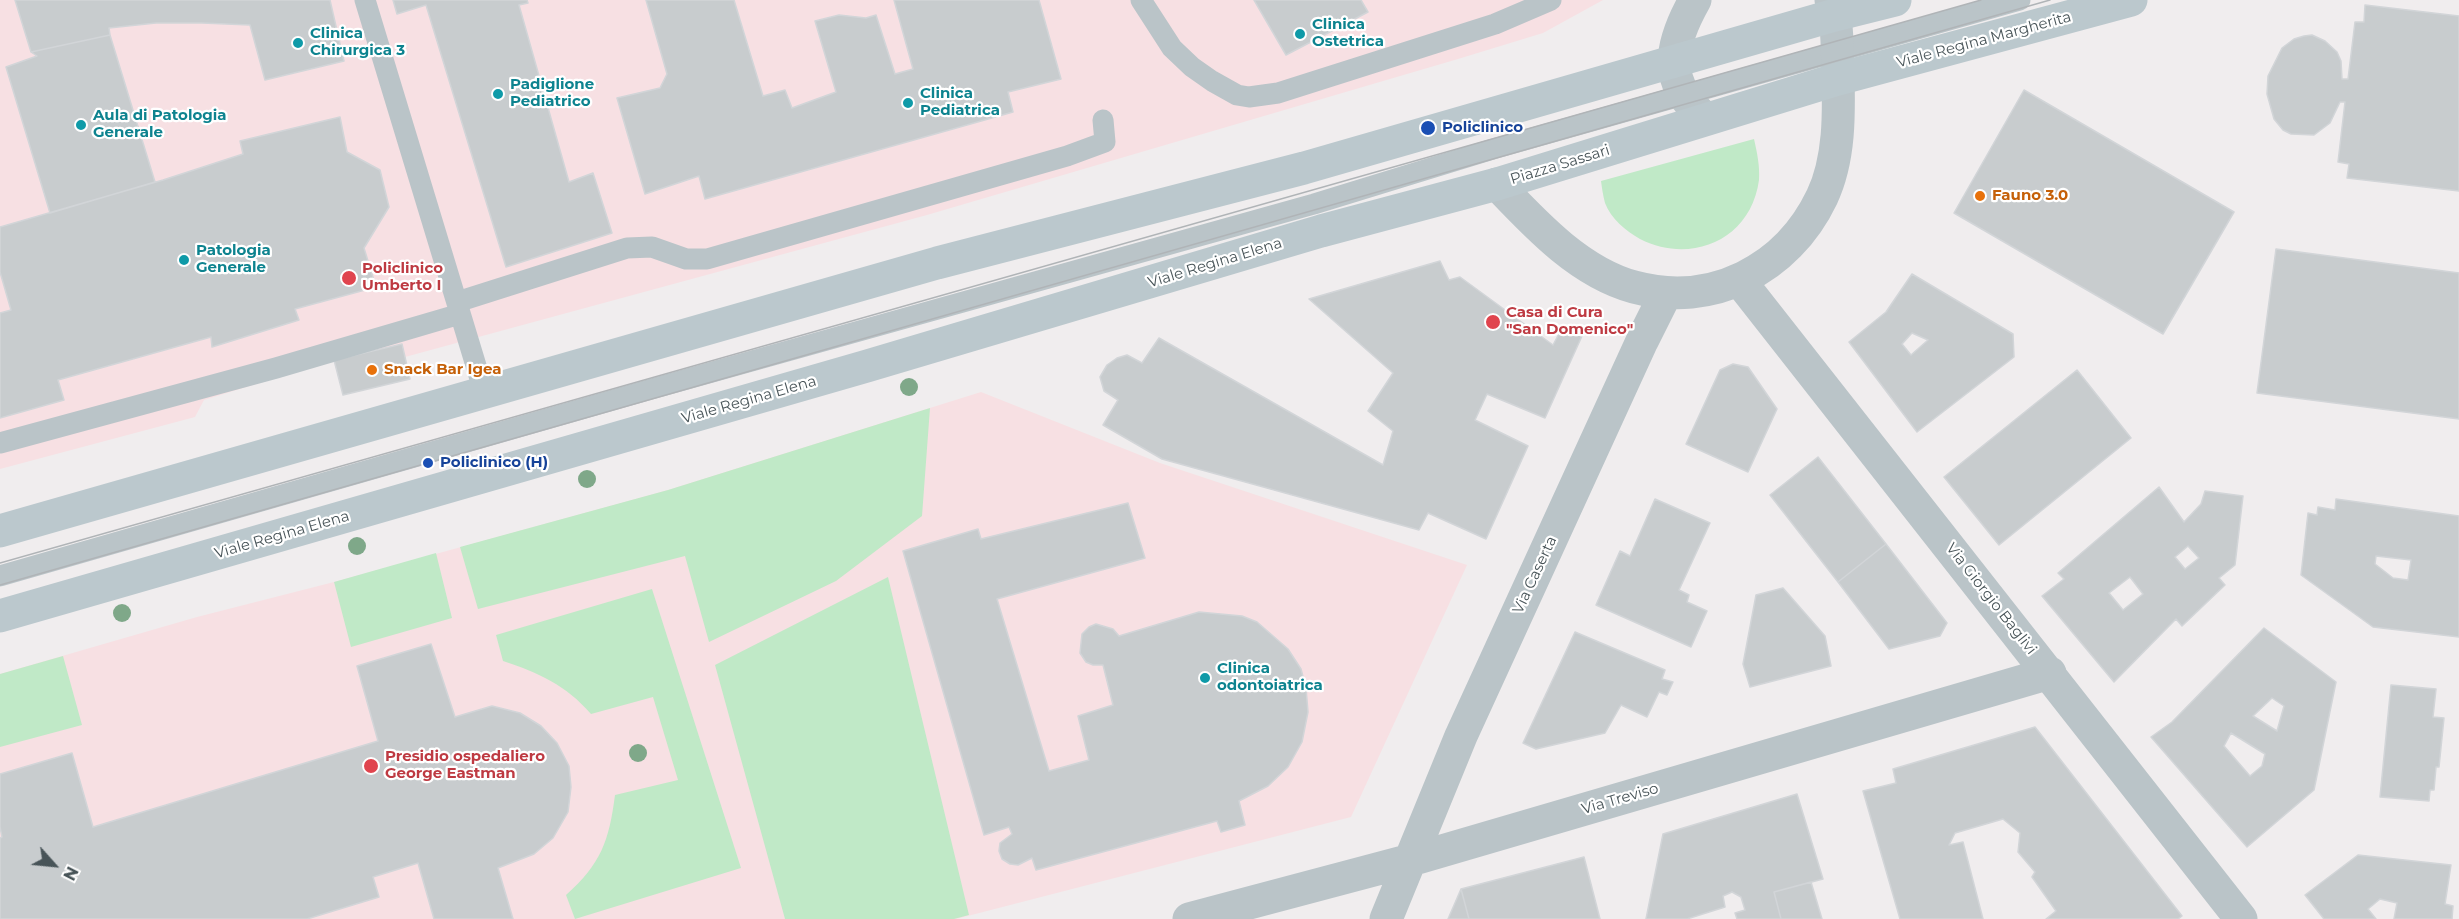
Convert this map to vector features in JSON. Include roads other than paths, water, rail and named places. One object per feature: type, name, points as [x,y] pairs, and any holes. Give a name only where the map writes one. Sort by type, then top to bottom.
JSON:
[{"type":"main road","points":[[0,531],[937,262],[1304,168],[1675,61],[1833,8],[1895,0]]},
{"type":"main road","name":"Viale Regina Margherita","points":[[1838,66],[2131,0]]},
{"type":"main road","name":"Piazza Sassari","points":[[1497,184],[1706,119],[1838,66]]},
{"type":"main road","name":"Viale Regina Elena","points":[[0,616],[856,369],[1321,231],[1497,184]]},
{"type":"street","points":[[1695,0],[1680,30],[1675,61],[1678,86],[1683,97],[1706,119]]},
{"type":"street","name":"Piazza Sassari","points":[[1497,184],[1535,225],[1572,254],[1605,274],[1632,286],[1666,293],[1704,292],[1740,280],[1766,265],[1792,240],[1822,196],[1836,141],[1838,66],[1833,8]]},
{"type":"street","name":"Via Giorgio Baglivi","points":[[1740,280],[2241,919]]},
{"type":"street","name":"Via Caserta","points":[[1386,919],[1461,736],[1642,340],[1666,293]]},
{"type":"street","name":"Via Treviso","points":[[1189,919],[1411,860],[2050,673]]},
{"type":"lane","points":[[365,0],[484,392]]},
{"type":"lane","points":[[1141,0],[1172,48],[1192,67],[1227,90],[1249,98],[1278,93],[1496,24],[1551,0]]},
{"type":"lane","name":"Viale Regina Margherita","points":[[1838,66],[2020,0]]},
{"type":"lane","points":[[1683,97],[1838,66]]},
{"type":"lane","name":"Viale Regina Elena","points":[[0,576],[648,390],[1314,204],[1493,149],[1683,97]]},
{"type":"lane","points":[[0,443],[276,368],[459,308],[627,248],[652,247],[686,259],[707,259],[1067,156],[1105,142],[1103,120]]},
{"type":"tram line","points":[[0,563],[1981,0]]},
{"type":"tram line","points":[[0,585],[2050,0]]},
{"type":"place","name":"Clinica Ostetrica","points":[[1300,34]]},
{"type":"place","name":"Clinica Chirurgica 3","points":[[298,43]]},
{"type":"place","name":"Padiglione Pediatrico","points":[[498,94]]},
{"type":"place","name":"Clinica Pediatrica","points":[[908,103]]},
{"type":"place","name":"Aula di Patologia Generale","points":[[81,125]]},
{"type":"place","name":"Policlinico","points":[[1428,128]]},
{"type":"place","name":"Fauno 3.0","points":[[1980,196]]},
{"type":"place","name":"Patologia Generale","points":[[184,260]]},
{"type":"place","name":"Policlinico Umberto I","points":[[349,278]]},
{"type":"place","name":"Casa di Cura \"San Domenico\"","points":[[1493,322]]},
{"type":"place","name":"Snack Bar Igea","points":[[372,370]]},
{"type":"place","name":"Policlinico (H)","points":[[428,463]]},
{"type":"place","name":"Clinica odontoiatrica","points":[[1205,678]]},
{"type":"place","name":"Presidio ospedaliero George Eastman","points":[[371,766]]}]
